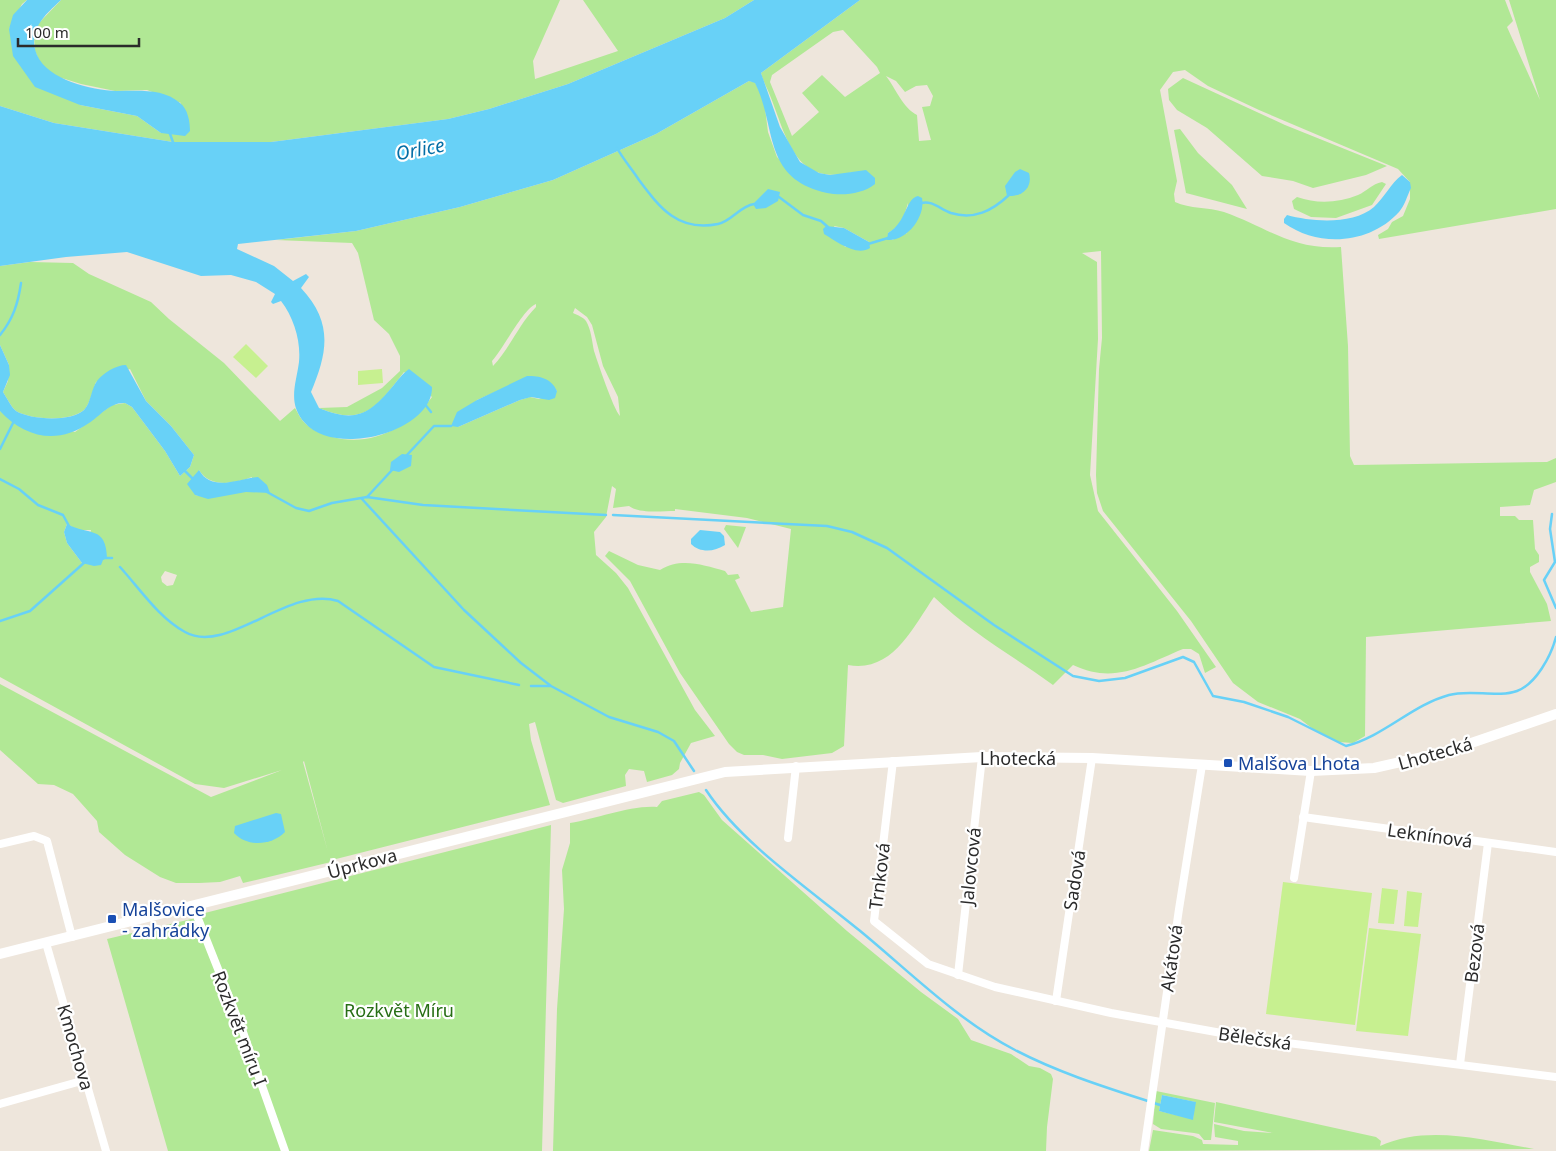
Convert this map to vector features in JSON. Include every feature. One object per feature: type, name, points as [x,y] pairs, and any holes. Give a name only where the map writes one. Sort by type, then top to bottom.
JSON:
[{"type":"street","name":"Lhotecká","points":[[725,772],[796,766],[982,757],[1092,758],[1311,771],[1374,768],[1405,763],[1556,714]]},
{"type":"street","name":"Jalovcová","points":[[958,975],[982,757]]},
{"type":"street","name":"Sadová","points":[[1056,1001],[1092,758]]},
{"type":"street","name":"Trnková","points":[[894,761],[874,921],[928,964],[958,975]]},
{"type":"street","name":"Akátová","points":[[1144,1151],[1202,765]]},
{"type":"street","points":[[788,838],[796,766]]},
{"type":"street","points":[[1294,878],[1311,771]]},
{"type":"street","name":"Úprkova","points":[[0,954],[725,772]]},
{"type":"street","name":"Leknínová","points":[[1304,818],[1556,852]]},
{"type":"street","points":[[0,844],[34,836],[47,841],[72,937]]},
{"type":"street","name":"Bezová","points":[[1460,1064],[1488,843]]},
{"type":"street","name":"Rozkvět míru I","points":[[193,906],[243,1032],[285,1151]]},
{"type":"street","name":"Kmochova","points":[[46,943],[106,1151]]},
{"type":"street","name":"Bělečská","points":[[958,975],[995,987],[1056,1001],[1162,1023],[1249,1038],[1556,1077]]},
{"type":"street","points":[[0,1104],[85,1080]]},
{"type":"green space","points":[[0,0],[27,0],[22,4],[9,29],[80,105],[137,116],[161,133],[181,103],[147,90],[115,91],[81,84],[52,75],[40,62],[35,51],[34,36],[37,25],[61,0],[560,0],[533,61],[535,79],[618,51],[583,0],[754,0],[725,18],[568,84],[489,109],[448,119],[271,142],[173,142],[54,123],[0,106]]},
{"type":"green space","points":[[860,0],[1505,0],[1513,21],[1507,27],[1540,100],[1509,0],[1556,0],[1556,209],[1379,239],[1378,235],[1388,229],[1392,222],[1403,216],[1410,199],[1410,182],[1398,169],[1259,110],[1208,86],[1185,70],[1173,72],[1160,90],[1177,181],[1174,194],[1175,202],[1187,206],[1224,212],[1281,237],[1308,245],[1341,247],[1348,346],[1350,456],[1354,465],[1547,462],[1556,458],[1556,482],[1534,490],[1530,505],[1500,507],[1500,516],[1515,516],[1519,520],[1533,520],[1535,549],[1539,555],[1539,562],[1530,567],[1530,572],[1547,604],[1551,621],[1366,637],[1365,736],[1353,743],[1338,742],[1313,729],[1300,719],[1258,702],[1233,683],[1191,621],[1103,511],[1097,493],[1099,369],[1102,338],[1101,251],[1082,253],[1097,262],[1098,339],[1090,475],[1098,511],[1177,611],[1216,667],[1205,673],[1199,654],[1191,649],[1183,649],[1142,666],[1116,673],[1088,671],[1073,665],[1053,685],[977,633],[934,597],[909,635],[889,655],[877,662],[863,666],[848,665],[844,746],[832,753],[782,759],[763,755],[744,755],[737,752],[729,744],[680,673],[630,581],[605,556],[609,551],[638,565],[660,570],[676,564],[692,563],[725,571],[728,575],[738,574],[740,578],[735,580],[751,612],[783,607],[791,529],[747,518],[675,509],[675,511],[651,512],[634,509],[629,506],[613,508],[616,489],[612,486],[606,517],[594,532],[596,555],[616,573],[628,588],[695,710],[715,736],[691,743],[680,763],[679,769],[672,775],[647,782],[644,771],[629,769],[625,775],[626,786],[563,803],[556,800],[535,722],[529,724],[531,740],[550,805],[336,859],[330,858],[331,862],[243,883],[240,876],[220,882],[176,883],[160,877],[125,855],[99,832],[97,821],[73,794],[54,785],[38,784],[0,750],[0,684],[211,797],[282,770],[224,788],[195,784],[0,677],[0,411],[75,432],[112,405],[125,403],[132,407],[165,451],[180,476],[190,467],[194,455],[171,426],[146,401],[130,369],[96,382],[88,404],[78,414],[60,418],[40,418],[16,411],[3,392],[8,381],[9,365],[0,345],[0,266],[30,262],[73,263],[89,274],[151,302],[169,319],[224,363],[280,421],[295,408],[306,424],[323,434],[359,440],[373,437],[387,433],[412,418],[432,397],[404,372],[377,404],[359,414],[347,415],[319,408],[347,407],[382,388],[400,371],[400,356],[389,334],[374,320],[358,253],[352,243],[276,240],[356,231],[460,207],[553,180],[656,134],[749,81],[755,82],[764,100],[768,132],[777,157],[809,187],[853,172],[834,175],[818,173],[806,166],[789,143],[761,73]],"holes":[[[843,30],[877,67],[880,73],[845,97],[822,75],[802,93],[819,112],[792,136],[770,82],[772,75],[833,32]],[[886,76],[896,81],[905,92],[916,86],[927,85],[933,96],[930,106],[922,107],[931,140],[919,141],[917,115],[904,103]],[[908,203],[907,233],[892,240],[888,233],[899,224]],[[834,226],[844,228],[869,242],[845,247]],[[536,304],[536,307],[493,366],[492,361],[525,313]],[[575,308],[587,317],[592,325],[603,366],[618,397],[620,416],[602,375],[588,324],[582,317],[573,313]],[[550,383],[557,391],[539,399],[530,397],[520,400],[458,427],[477,400],[495,392]],[[199,470],[204,476],[216,482],[239,481],[252,477],[252,492],[237,492],[204,497],[195,495]],[[67,524],[78,530],[91,530],[82,563],[67,543],[64,532]],[[165,571],[177,575],[173,585],[167,586],[162,582],[161,577]],[[304,761],[328,852],[303,762]]]},
{"type":"green space","points":[[1183,78],[1285,125],[1387,166],[1366,175],[1313,188],[1293,181],[1262,176],[1207,128],[1177,110],[1169,100],[1168,89]]},
{"type":"green space","points":[[1180,129],[1198,153],[1232,185],[1247,209],[1186,193],[1174,130]]},
{"type":"green space","points":[[1382,182],[1386,184],[1372,205],[1336,218],[1311,217],[1294,209],[1292,201],[1297,197],[1320,202],[1343,200],[1358,195],[1375,184]]},
{"type":"green space","points":[[246,344],[268,366],[256,378],[233,357]]},
{"type":"green space","points":[[382,369],[383,383],[358,385],[358,371]]},
{"type":"green space","points":[[726,525],[746,527],[738,548],[724,529]]},
{"type":"green space","points":[[699,792],[704,795],[722,820],[847,931],[921,992],[958,1019],[971,1040],[1011,1054],[1029,1066],[1040,1068],[1051,1074],[1053,1079],[1046,1151],[553,1151],[557,1009],[564,909],[562,870],[570,843],[570,823],[625,810],[657,807],[662,801]]},
{"type":"green space","name":"Rozkvět Míru","points":[[551,825],[542,1151],[168,1151],[107,939],[200,917],[201,914]]},
{"type":"green space","points":[[1283,882],[1372,893],[1355,1025],[1266,1014]]},
{"type":"green space","points":[[1382,888],[1398,890],[1394,924],[1378,923]]},
{"type":"green space","points":[[1407,891],[1422,893],[1418,927],[1404,926]]},
{"type":"green space","points":[[1369,928],[1421,934],[1408,1036],[1356,1031]]},
{"type":"green space","points":[[1156,1091],[1215,1103],[1211,1140],[1204,1140],[1199,1134],[1161,1129],[1153,1124]],"holes":[[[1162,1095],[1195,1102],[1193,1119],[1159,1111]]]},
{"type":"green space","points":[[1216,1102],[1376,1137],[1381,1141],[1380,1146],[1398,1139],[1436,1135],[1476,1138],[1534,1149],[1149,1151],[1153,1130],[1193,1136],[1202,1140],[1203,1144],[1238,1145],[1238,1141],[1215,1137],[1214,1124],[1244,1131],[1273,1133],[1214,1122]]},
{"type":"water","points":[[27,0],[61,0],[39,24],[34,38],[37,55],[50,71],[83,86],[117,91],[150,91],[173,98],[187,112],[190,131],[185,136],[161,133],[137,116],[80,105],[35,87],[13,56],[9,29],[13,15]]},
{"type":"water","name":"Orlice","points":[[754,0],[860,0],[761,73],[780,127],[800,162],[819,173],[830,175],[866,170],[875,178],[875,184],[865,190],[846,194],[833,194],[806,186],[791,176],[781,164],[775,149],[762,100],[755,83],[749,81],[656,134],[553,180],[460,207],[356,231],[238,244],[237,249],[274,266],[293,281],[306,274],[309,277],[301,288],[318,313],[323,325],[324,338],[321,364],[311,392],[319,408],[342,415],[360,414],[376,404],[409,369],[432,387],[428,403],[417,416],[400,427],[380,435],[359,439],[338,438],[319,433],[299,416],[294,401],[294,394],[299,362],[299,346],[293,322],[281,301],[273,304],[271,302],[275,294],[256,282],[231,275],[201,276],[127,252],[66,257],[0,266],[0,106],[54,123],[173,142],[271,142],[448,119],[489,109],[568,84],[725,18]]},
{"type":"water","points":[[1020,169],[1029,173],[1028,187],[1022,193],[1007,196],[1005,186],[1015,172]]},
{"type":"water","points":[[1402,175],[1410,182],[1411,188],[1404,203],[1399,212],[1374,231],[1344,239],[1328,239],[1298,231],[1284,223],[1287,215],[1308,219],[1332,220],[1355,217],[1365,213],[1378,203],[1394,182]]},
{"type":"water","points":[[768,189],[780,192],[778,201],[766,208],[756,209],[753,204]]},
{"type":"water","points":[[918,196],[922,198],[922,205],[918,220],[901,237],[887,240],[888,233],[899,223],[910,202]]},
{"type":"water","points":[[826,226],[844,228],[869,242],[870,248],[859,251],[840,244],[824,234],[823,229]]},
{"type":"water","points":[[0,345],[9,365],[10,375],[3,392],[16,411],[41,418],[61,418],[78,414],[86,407],[95,384],[100,378],[114,368],[126,365],[146,401],[171,426],[194,455],[190,467],[180,476],[165,451],[132,407],[125,403],[110,407],[89,423],[66,434],[42,435],[20,427],[0,411]]},
{"type":"water","points":[[527,376],[541,377],[552,383],[557,391],[555,398],[549,400],[531,397],[458,427],[451,426],[457,412],[477,400]]},
{"type":"water","points":[[402,454],[412,455],[411,466],[399,472],[390,470],[391,462]]},
{"type":"water","points":[[199,470],[204,477],[218,483],[258,477],[267,485],[270,493],[246,492],[208,499],[195,495],[187,484]]},
{"type":"water","points":[[67,524],[100,536],[106,548],[107,558],[103,560],[101,565],[94,566],[82,563],[67,543],[64,532]]},
{"type":"water","points":[[700,530],[720,532],[724,536],[725,545],[707,550],[695,547],[691,544],[691,539]]},
{"type":"water","points":[[276,813],[281,814],[285,832],[274,840],[253,843],[240,838],[234,833],[235,826]]},
{"type":"water","points":[[1162,1095],[1196,1102],[1193,1120],[1159,1111]]},
{"type":"waterway","points":[[169,131],[174,145]]},
{"type":"waterway","points":[[617,148],[655,200],[671,216],[681,221],[704,226],[718,224],[728,220],[749,205],[754,204]]},
{"type":"waterway","points":[[921,203],[925,202],[936,205],[959,215],[975,215],[996,206],[1009,195]]},
{"type":"waterway","points":[[779,197],[803,215],[821,221],[828,227]]},
{"type":"waterway","points":[[868,244],[888,238]]},
{"type":"waterway","points":[[0,335],[14,311],[21,283]]},
{"type":"waterway","points":[[424,403],[431,412]]},
{"type":"waterway","points":[[0,449],[14,421]]},
{"type":"waterway","points":[[406,456],[434,426],[451,426]]},
{"type":"waterway","points":[[367,497],[393,469]]},
{"type":"waterway","points":[[184,470],[192,478]]},
{"type":"waterway","points":[[0,479],[19,489],[38,505],[63,515],[69,526]]},
{"type":"waterway","points":[[267,492],[296,508],[309,511],[332,503],[367,497],[423,505],[606,515]]},
{"type":"waterway","points":[[362,499],[464,610],[521,663],[551,686],[609,717],[658,732],[674,741],[694,771]]},
{"type":"waterway","points":[[1552,514],[1550,529],[1555,562],[1544,580],[1556,608]]},
{"type":"waterway","points":[[613,515],[827,526],[852,532],[887,548],[994,625],[1073,676],[1099,681],[1125,678],[1183,657],[1194,662],[1213,696],[1244,702],[1288,717],[1346,746],[1360,742],[1422,706],[1449,695],[1457,693],[1501,694],[1517,691],[1530,682],[1542,669],[1556,637]]},
{"type":"waterway","points":[[104,558],[112,558]]},
{"type":"waterway","points":[[0,621],[30,611],[85,562]]},
{"type":"waterway","points":[[120,567],[158,611],[185,632],[202,637],[220,635],[239,629],[299,602],[319,599],[338,601],[434,667],[519,685]]},
{"type":"waterway","points":[[531,686],[550,686]]},
{"type":"waterway","points":[[706,790],[721,810],[757,847],[953,1010],[973,1024],[1032,1059],[1160,1105]]},
{"type":"place","name":"Malšova Lhota","points":[[1228,763]]},
{"type":"place","name":"Malšovice - zahrádky","points":[[112,919]]}]
